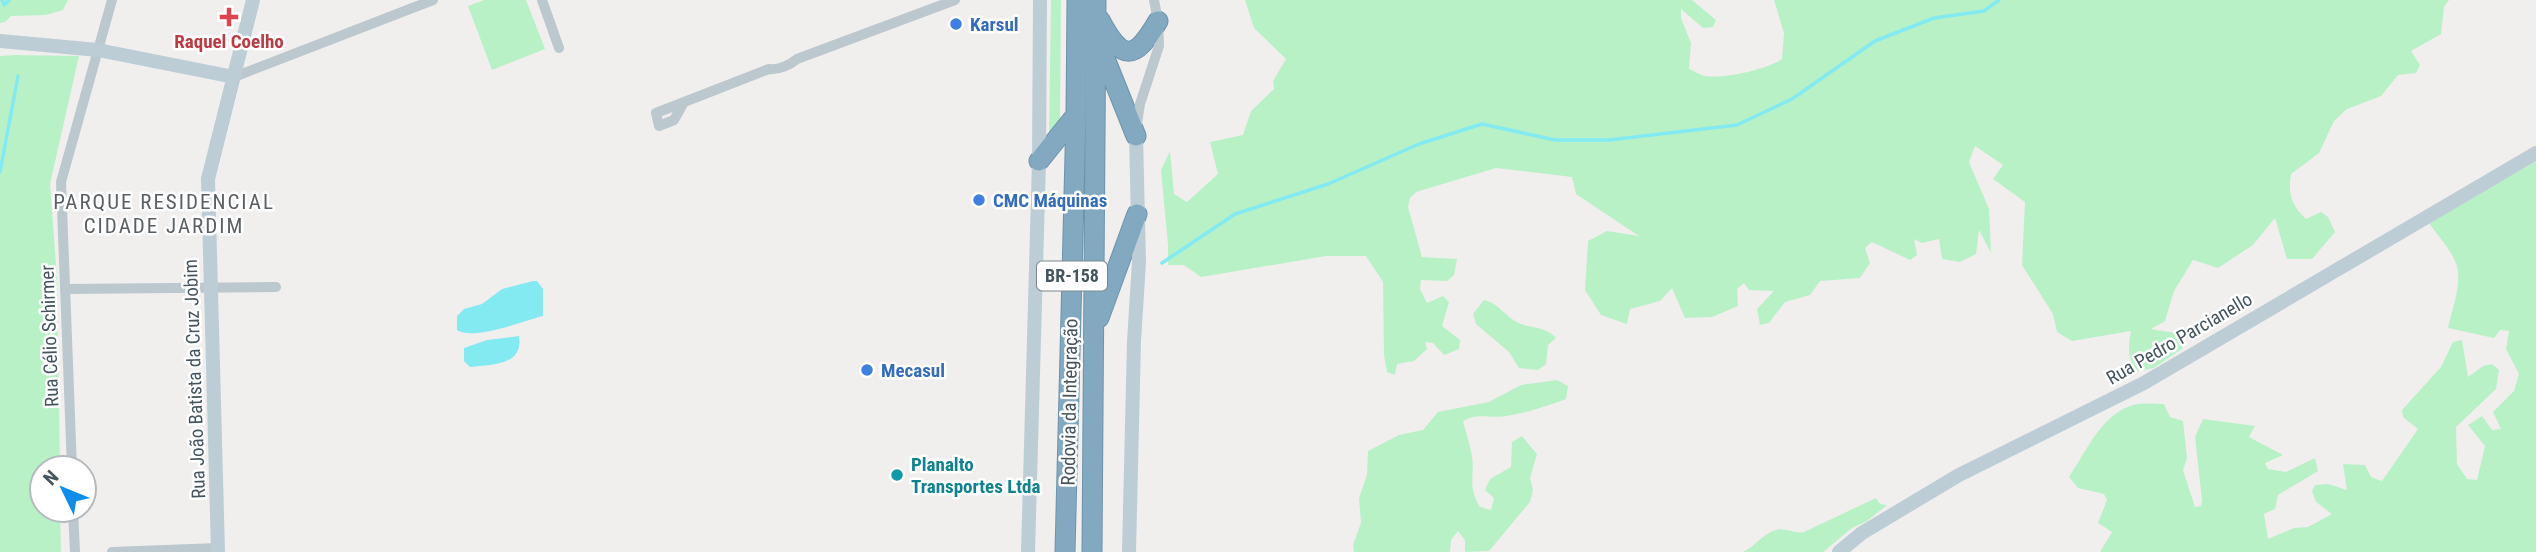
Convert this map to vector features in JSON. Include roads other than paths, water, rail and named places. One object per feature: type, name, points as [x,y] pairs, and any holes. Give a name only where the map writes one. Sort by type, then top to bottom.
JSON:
[{"type":"highway","name":"Rodovia da Integração","points":[[1065,552],[1077,0]]},
{"type":"highway","name":"Rodovia da Integração","points":[[1092,552],[1096,7]]},
{"type":"highway","name":"BR-158","points":[[1096,7],[1110,40],[1122,51],[1138,49],[1158,20]]},
{"type":"highway","name":"BR-158","points":[[1096,36],[1136,136]]},
{"type":"highway","points":[[1039,161],[1076,115]]},
{"type":"highway","name":"BR-158","points":[[1094,332],[1137,214]]},
{"type":"street","name":"Rua Célio Schirmer","points":[[71,454],[61,182],[112,0]]},
{"type":"street","name":"Rua João Batista da Cruz Jobim","points":[[218,550],[208,179],[253,0]]},
{"type":"street","points":[[0,41],[98,50],[234,77],[433,0]]},
{"type":"street","points":[[542,0],[559,48]]},
{"type":"street","points":[[684,102],[769,69],[775,63],[792,57],[797,59],[955,0]]},
{"type":"street","name":"BR-158","points":[[1028,552],[1039,161],[1040,0]]},
{"type":"street","name":"BR-158","points":[[1129,552],[1134,341],[1139,262],[1136,136],[1140,104],[1159,46],[1154,0]]},
{"type":"street","name":"Rua Pedro Parcianello","points":[[1839,552],[1862,533],[1959,475],[2144,383],[2536,153]]},
{"type":"street","points":[[65,289],[276,288]]},
{"type":"street","points":[[74,524],[75,552]]},
{"type":"street","points":[[112,552],[218,550]]},
{"type":"water","points":[[537,281],[543,289],[543,316],[486,332],[464,333],[457,330],[457,316],[464,309],[482,304],[502,289]]},
{"type":"water","points":[[519,336],[516,353],[504,362],[470,367],[464,361],[464,348],[487,340]]},
{"type":"waterway","points":[[2,0],[4,5],[9,0]]},
{"type":"waterway","points":[[1162,263],[1235,214],[1328,184],[1419,144],[1482,124],[1555,140],[1609,140],[1737,125],[1792,99],[1875,41],[1934,18],[1984,11],[1999,0]]},
{"type":"waterway","points":[[0,172],[18,76]]},
{"type":"place","name":"Raquel Coelho","points":[[229,17]]},
{"type":"place","name":"Karsul","points":[[956,24]]},
{"type":"place","name":"CMC Máquinas","points":[[979,200]]},
{"type":"place","name":"Mecasul","points":[[867,370]]},
{"type":"place","name":"Planalto Transportes Ltda","points":[[897,475]]},
{"type":"district","name":"PARQUE RESIDENCIAL CIDADE JARDIM","points":[[164,214]]}]
